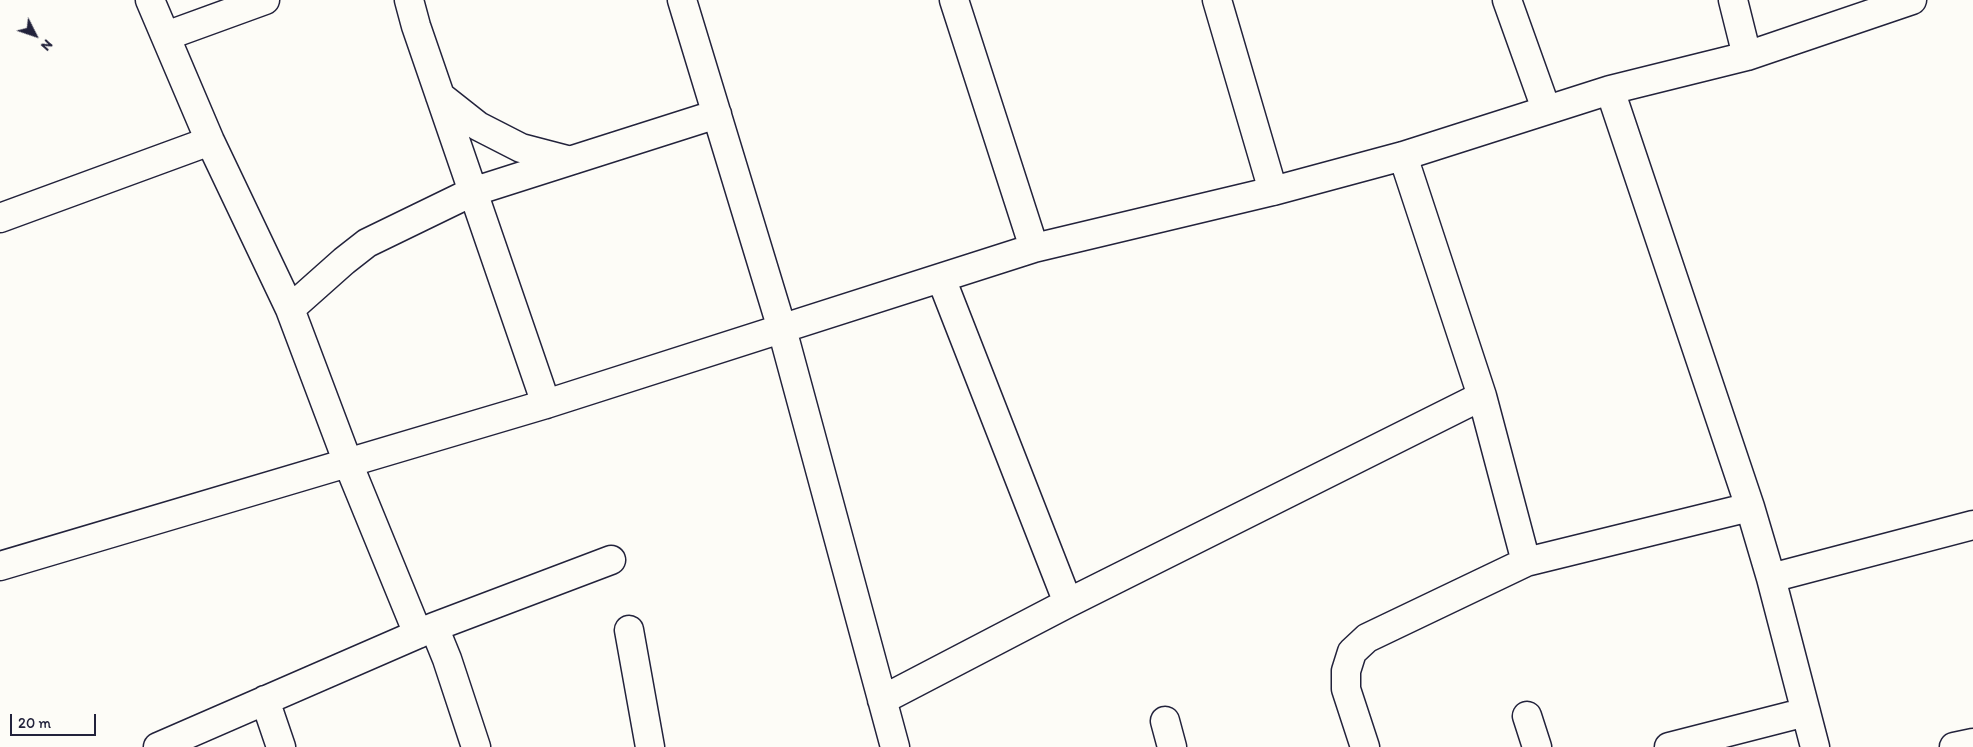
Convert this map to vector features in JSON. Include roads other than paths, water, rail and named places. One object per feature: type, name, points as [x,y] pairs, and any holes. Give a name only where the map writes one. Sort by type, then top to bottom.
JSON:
[{"type":"street","points":[[150,0],[210,141],[290,309],[348,463],[426,630],[447,659],[476,747]]},
{"type":"street","points":[[166,36],[265,0]]},
{"type":"street","points":[[409,0],[472,192],[546,404]]},
{"type":"street","points":[[682,0],[782,329],[895,747]]},
{"type":"street","points":[[954,0],[1034,248]]},
{"type":"street","points":[[1217,0],[1273,192]]},
{"type":"street","points":[[1507,0],[1546,110]]},
{"type":"street","points":[[1734,0],[1747,56]]},
{"type":"street","points":[[0,566],[546,404],[1034,248],[1273,192],[1403,156],[1610,90],[1747,56],[1912,0]]},
{"type":"street","points":[[1610,90],[1750,507],[1771,578],[1815,747]]},
{"type":"street","points":[[440,96],[478,126],[521,148],[567,160]]},
{"type":"street","points":[[290,309],[367,243],[472,192],[567,160],[717,114]]},
{"type":"street","points":[[0,218],[210,141]]},
{"type":"street","points":[[1403,156],[1482,396],[1526,562]]},
{"type":"street","points":[[941,278],[1068,603]]},
{"type":"street","points":[[882,700],[1068,603],[1482,396]]},
{"type":"street","points":[[1365,747],[1346,689],[1346,671],[1352,652],[1367,638],[1526,562],[1750,507]]},
{"type":"street","points":[[1771,578],[1973,525]]},
{"type":"street","points":[[158,747],[426,630],[611,560]]},
{"type":"street","points":[[629,630],[650,747]]},
{"type":"street","points":[[265,700],[281,747]]},
{"type":"street","points":[[1669,747],[1806,712]]},
{"type":"street","points":[[1527,716],[1536,747]]},
{"type":"street","points":[[1165,721],[1172,747]]},
{"type":"street","points":[[1954,747],[1973,743]]}]
